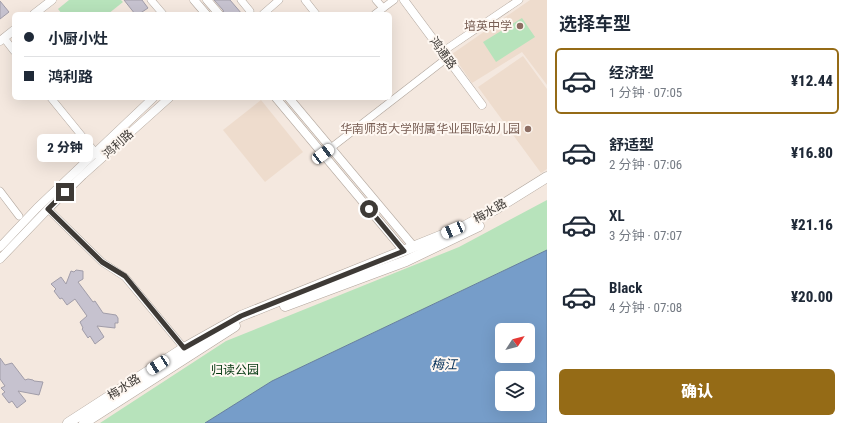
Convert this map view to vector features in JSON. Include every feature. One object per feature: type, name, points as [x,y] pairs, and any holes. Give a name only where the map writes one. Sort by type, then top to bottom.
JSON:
[{"type":"main road","name":"梅水路","points":[[68,423],[184,348],[241,316],[465,226],[547,177]]},
{"type":"main road","name":"梅水路","points":[[84,423],[245,320],[406,261],[490,220],[547,185]]},
{"type":"street","points":[[37,12],[52,0]]},
{"type":"street","points":[[151,0],[161,12]]},
{"type":"street","points":[[194,0],[204,12]]},
{"type":"street","points":[[207,0],[217,12]]},
{"type":"street","points":[[241,0],[250,11]]},
{"type":"street","points":[[265,12],[279,0]]},
{"type":"street","points":[[305,0],[314,12]]},
{"type":"street","points":[[376,0],[383,8]]},
{"type":"street","points":[[378,12],[394,0]]},
{"type":"street","name":"鸿通路","points":[[404,0],[482,105]]},
{"type":"street","points":[[392,97],[444,55],[519,0]]},
{"type":"street","points":[[12,32],[2,39],[12,49]]},
{"type":"street","points":[[53,100],[97,156]]},
{"type":"street","name":"鸿利路","points":[[0,258],[151,100]]},
{"type":"street","name":"鸿利路","points":[[0,247],[37,208],[97,156],[167,100]]},
{"type":"street","points":[[278,100],[404,251]]},
{"type":"street","points":[[291,100],[414,247]]},
{"type":"street","points":[[323,154],[389,100]]},
{"type":"street","points":[[0,191],[19,216]]},
{"type":"street","points":[[48,209],[102,262],[125,276],[184,348]]},
{"type":"shaded area","name":"培英中学","points":[[530,0],[547,0],[547,85],[522,52],[472,83],[452,54]]},
{"type":"shaded area","name":"华南师范大学附属华业国际幼儿园","points":[[523,56],[547,89],[547,169],[541,173],[478,87]]},
{"type":"shaded area","points":[[261,100],[303,152],[265,182],[223,130]]},
{"type":"green space","points":[[69,0],[121,0],[123,2],[110,12],[60,12],[58,9]]},
{"type":"green space","points":[[522,18],[535,37],[496,62],[483,42]]},
{"type":"green space","name":"归读公园","points":[[547,200],[547,250],[272,381],[205,423],[100,423],[226,341],[459,247]]},
{"type":"water","name":"梅江","points":[[547,250],[547,423],[205,423],[272,381]]},
{"type":"building","points":[[124,0],[142,0],[148,8],[142,12],[133,12]]},
{"type":"building","points":[[214,0],[230,0],[240,12],[224,12]]},
{"type":"building","points":[[0,1],[9,12],[0,19]]},
{"type":"building","points":[[76,270],[83,271],[83,279],[78,282],[93,302],[95,301],[103,313],[116,315],[118,318],[118,323],[115,323],[115,328],[97,326],[104,337],[95,344],[90,336],[88,338],[82,329],[83,328],[80,322],[87,316],[75,299],[67,305],[62,298],[60,299],[54,291],[56,289],[51,284],[61,277],[66,284],[71,271],[74,272]]},
{"type":"building","points":[[0,358],[5,365],[12,363],[25,380],[28,379],[43,382],[39,395],[18,391],[26,401],[17,408],[12,401],[9,403],[2,394],[5,392],[1,388],[5,386],[0,379]]},
{"type":"place","name":"培英中学","points":[[520,26]]},
{"type":"place","name":"华南师范大学附属华业国际幼儿园","points":[[528,129]]},
{"type":"route","points":[[65,192],[48,209],[102,262],[125,276],[184,348],[241,316],[404,251],[369,209]]}]
